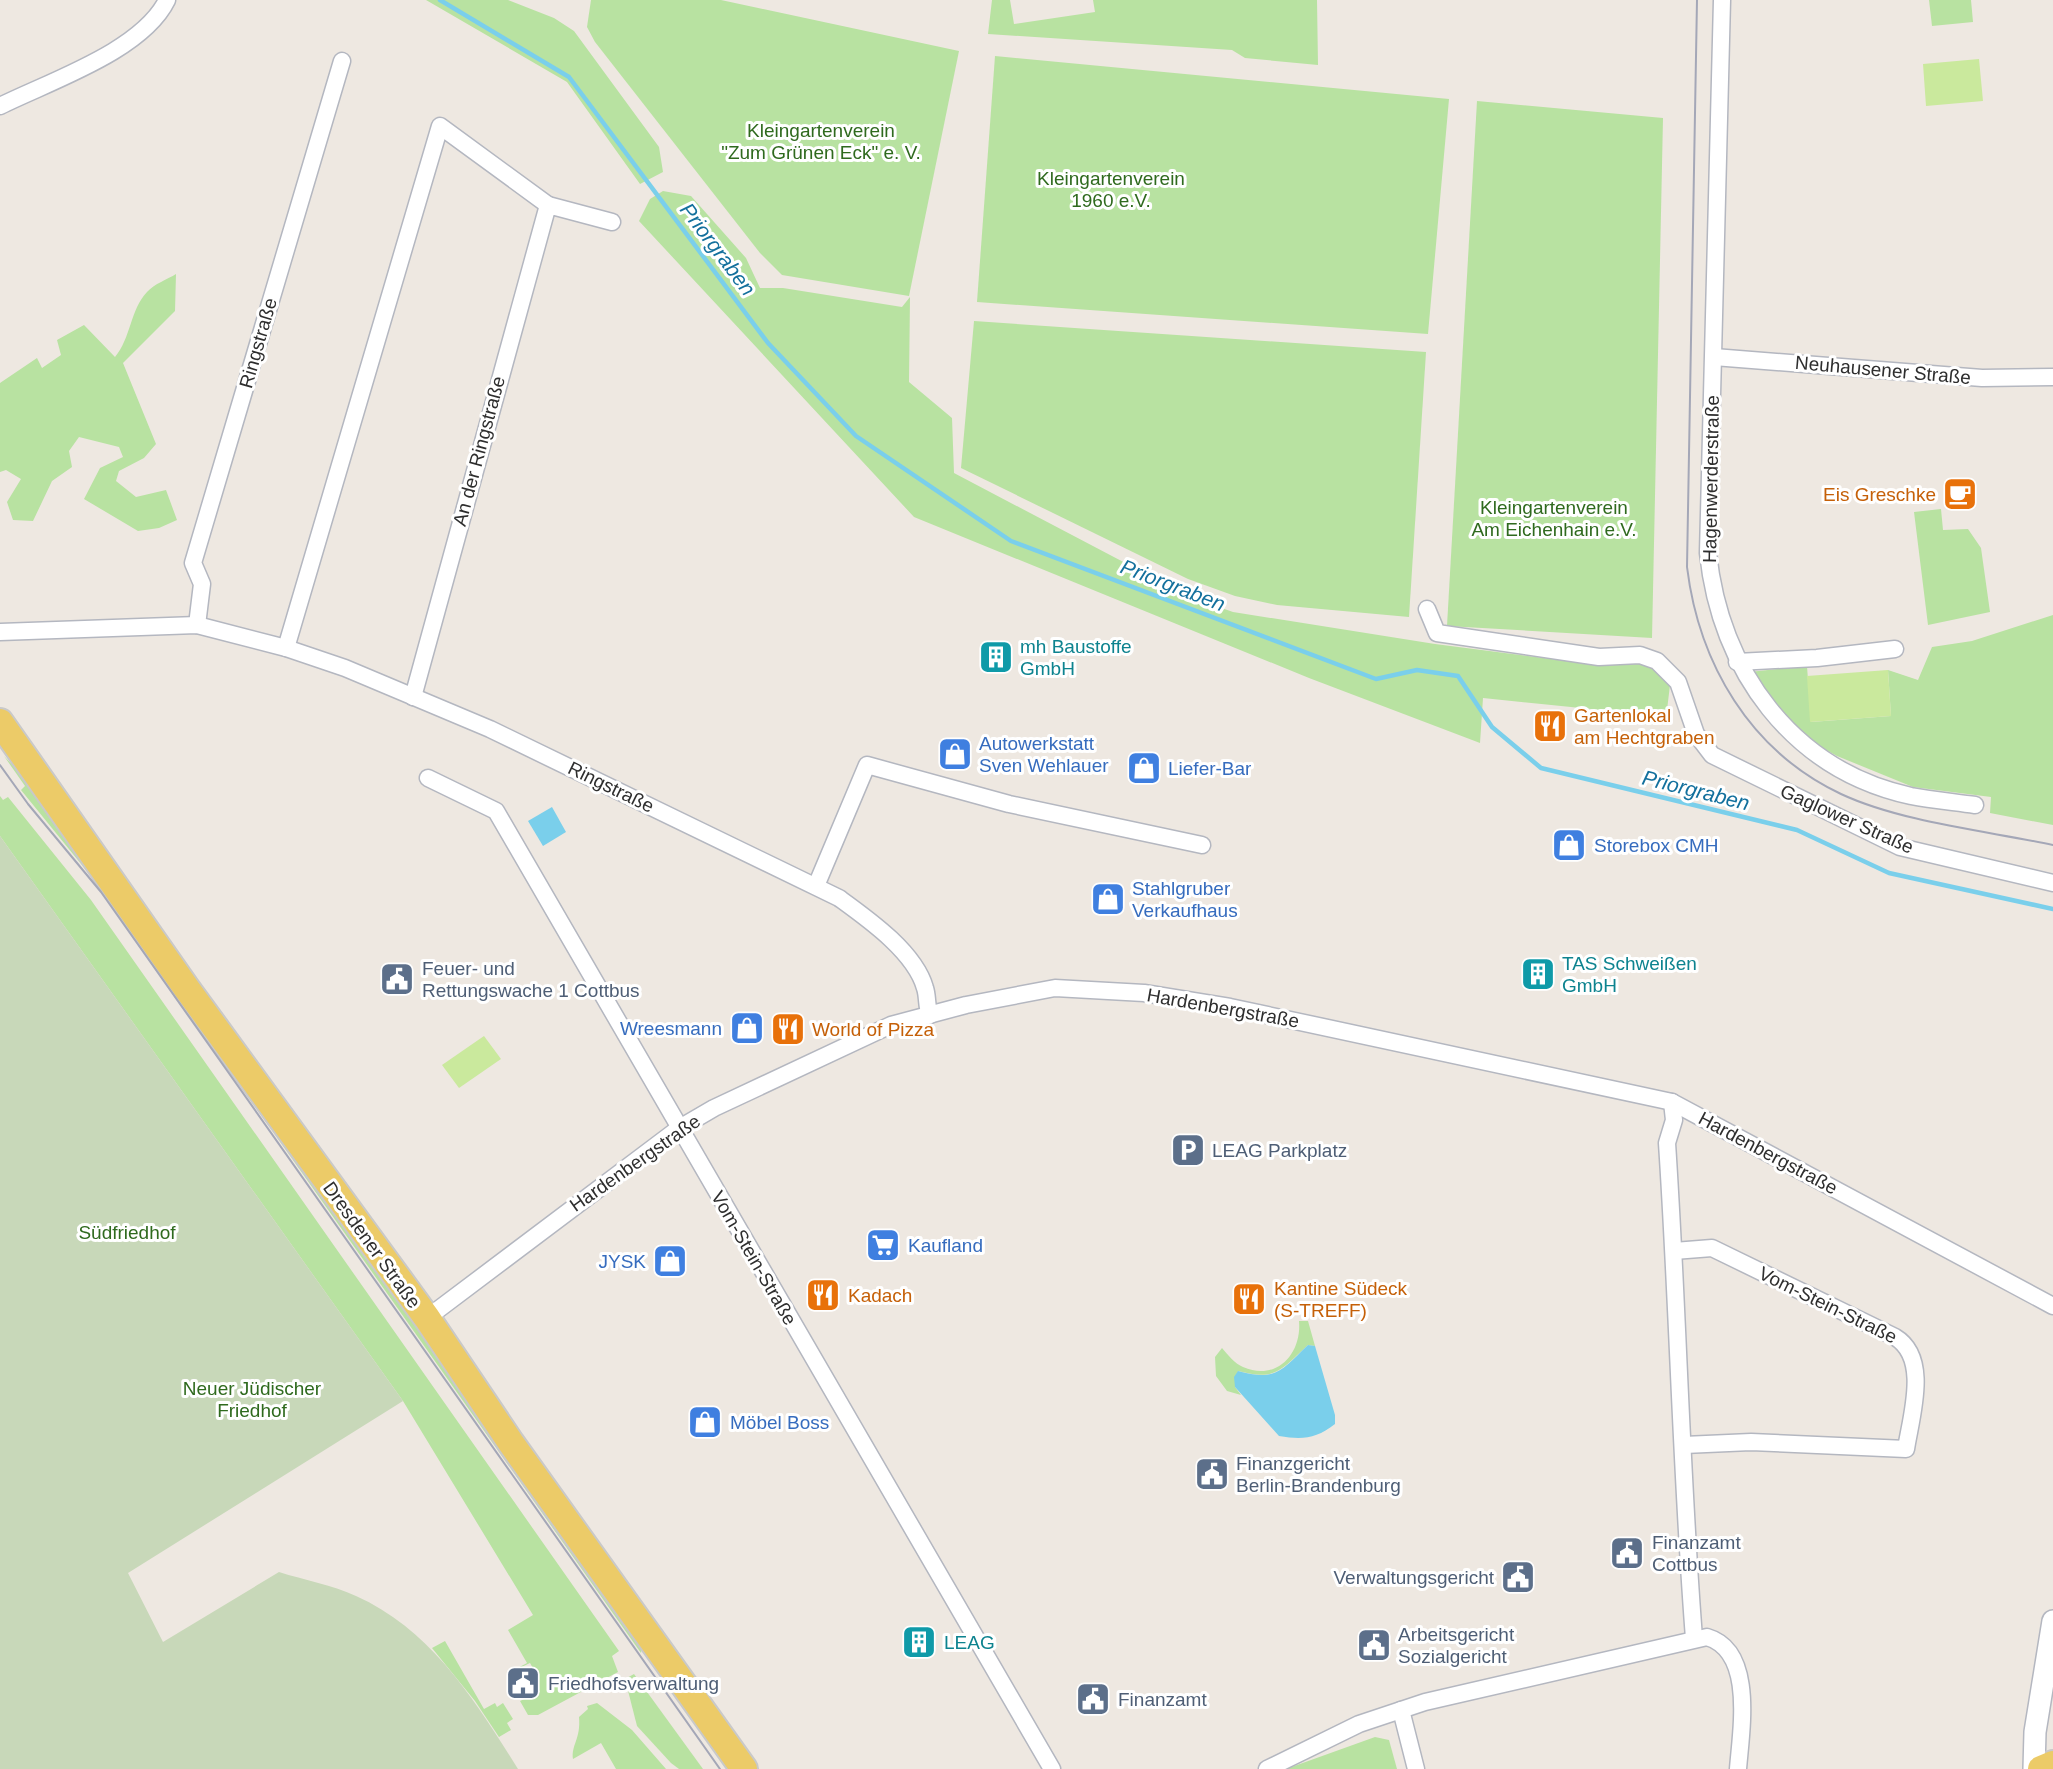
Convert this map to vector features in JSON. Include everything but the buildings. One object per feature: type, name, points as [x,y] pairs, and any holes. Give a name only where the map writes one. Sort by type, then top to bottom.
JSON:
[{"type":"main road","name":"Dresdener Straße","points":[[0,722],[187,989],[426,1318],[511,1443],[744,1769]]},
{"type":"main road","points":[[2041,1769],[2053,1764]]},
{"type":"street","points":[[0,106],[117,49],[159,17],[167,0]]},
{"type":"street","name":"Hagenwerderstraße","points":[[1722,0],[1708,553],[1710,576],[1723,622],[1737,662],[1764,705],[1797,741],[1833,764],[1909,796],[1975,805]]},
{"type":"street","name":"Ringstraße","points":[[197,625],[202,584],[193,563],[342,61]]},
{"type":"street","points":[[286,649],[440,126],[548,205],[612,222]]},
{"type":"street","name":"An der Ringstraße","points":[[413,697],[548,205]]},
{"type":"street","name":"Neuhausener Straße","points":[[1714,357],[1982,378],[2030,380],[2053,377]]},
{"type":"street","name":"Gaglower Straße","points":[[1427,609],[1437,633],[1599,657],[1640,655],[1657,661],[1678,682],[1696,734],[1712,755],[1900,847],[2053,883]]},
{"type":"street","name":"Ringstraße","points":[[0,632],[197,625],[345,668],[490,729],[839,898],[887,935],[915,970],[936,1013]]},
{"type":"street","points":[[1737,662],[1817,658],[1895,649]]},
{"type":"street","points":[[816,886],[867,765],[1009,804],[1202,845]]},
{"type":"street","name":"Vom-Stein-Straße","points":[[428,778],[496,811],[678,1129],[1052,1769]]},
{"type":"street","name":"Hardenbergstraße","points":[[426,1318],[678,1129],[714,1108],[891,1025],[1055,988],[1144,993],[1230,1007],[1672,1102],[2053,1306]]},
{"type":"street","points":[[1672,1102],[1674,1120],[1667,1143],[1684,1446],[1683,1491],[1694,1638]]},
{"type":"street","name":"Vom-Stein-Straße","points":[[1674,1251],[1712,1248],[1895,1337],[1906,1344],[1912,1354],[1916,1395],[1906,1449],[1751,1442],[1684,1446]]},
{"type":"street","points":[[2034,1769],[2035,1732],[2053,1621]]},
{"type":"street","points":[[1267,1769],[1359,1724],[1401,1710],[1694,1638],[1719,1641],[1736,1661],[1742,1708],[1738,1769]]},
{"type":"street","points":[[1401,1710],[1416,1769]]},
{"type":"green space","points":[[426,0],[508,0],[554,18],[574,31],[659,147],[663,172],[640,184],[567,82]]},
{"type":"green space","name":"Kleingartenverein \"Zum Grünen Eck\" e. V.","points":[[591,0],[721,0],[959,51],[909,296],[782,275],[760,253],[595,42],[587,27]]},
{"type":"green space","points":[[992,0],[1010,0],[1014,24],[1095,12],[1093,0],[1317,0],[1318,65],[1245,58],[1232,50],[988,34]]},
{"type":"green space","points":[[1929,0],[1971,0],[1973,22],[1932,26]]},
{"type":"green space","name":"Kleingartenverein 1960 e.V.","points":[[995,56],[1449,99],[1428,334],[977,302]]},
{"type":"green space","points":[[1979,59],[1983,101],[1926,106],[1923,64]]},
{"type":"green space","name":"Kleingartenverein Am Eichenhain e.V.","points":[[1477,101],[1663,118],[1652,638],[1447,626]]},
{"type":"green space","points":[[663,191],[691,196],[746,258],[760,288],[783,288],[902,307],[910,297],[909,382],[952,418],[954,473],[1190,597],[1233,612],[1435,644],[1598,665],[1639,664],[1655,668],[1670,685],[1667,710],[1650,715],[1483,698],[1480,743],[1309,678],[914,517],[639,221],[650,199]]},
{"type":"green space","points":[[176,274],[175,311],[123,363],[156,444],[144,458],[119,471],[116,481],[136,497],[166,490],[177,520],[159,528],[138,531],[84,499],[100,468],[123,457],[119,447],[79,437],[69,451],[72,467],[52,481],[33,521],[13,520],[7,502],[21,479],[6,470],[0,472],[0,383],[37,358],[42,368],[61,355],[57,340],[84,325],[115,357],[141,299],[153,287]]},
{"type":"green space","points":[[974,321],[1426,352],[1409,617],[1277,605],[1235,596],[1188,579],[961,468]]},
{"type":"green space","points":[[1941,509],[1943,530],[1968,529],[1981,548],[1990,612],[1928,625],[1914,512]]},
{"type":"green space","points":[[2053,615],[2053,825],[1990,813],[1991,797],[1913,787],[1837,756],[1802,737],[1749,672],[1807,666],[1811,722],[1891,716],[1888,670],[1918,680],[1932,647],[1972,641]]},
{"type":"green space","points":[[1888,670],[1891,716],[1810,722],[1807,676]]},
{"type":"green space","points":[[4,756],[40,794],[642,1646],[641,1653],[103,891],[21,790],[25,786]]},
{"type":"green space","points":[[0,796],[3,800],[8,797],[91,900],[619,1651],[612,1656],[618,1672],[538,1715],[528,1715],[520,1701],[540,1692],[534,1680],[538,1677],[530,1663],[505,1675],[527,1663],[508,1630],[533,1615],[403,1401],[0,836]]},
{"type":"green space","name":"Südfriedhof","points":[[0,836],[403,1401],[128,1573],[163,1642],[279,1572],[338,1589],[383,1610],[430,1648],[486,1718],[518,1769],[0,1769]]},
{"type":"green space","points":[[484,1036],[501,1059],[459,1088],[442,1065]]},
{"type":"green space","points":[[1299,1321],[1308,1321],[1315,1346],[1308,1345],[1284,1367],[1270,1374],[1238,1371],[1235,1387],[1241,1395],[1227,1391],[1216,1376],[1215,1357],[1222,1348],[1234,1362],[1243,1367],[1267,1371],[1285,1362],[1292,1354],[1299,1333]]},
{"type":"green space","points":[[445,1641],[484,1709],[495,1703],[497,1707],[503,1703],[513,1719],[507,1723],[511,1730],[499,1737],[475,1701],[432,1648]]},
{"type":"green space","points":[[634,1674],[703,1769],[679,1769],[637,1726],[625,1679]]},
{"type":"green space","points":[[597,1703],[632,1730],[666,1769],[616,1769],[601,1743],[573,1759],[579,1717],[588,1709],[587,1706]]},
{"type":"green space","points":[[1375,1737],[1389,1740],[1397,1769],[1286,1769]]},
{"type":"water","points":[[552,807],[566,832],[543,846],[528,821]]},
{"type":"water","points":[[1308,1345],[1315,1346],[1335,1415],[1335,1424],[1308,1437],[1279,1436],[1235,1387],[1234,1377],[1238,1371],[1261,1375],[1278,1372]]},
{"type":"waterway","name":"Priorgraben","points":[[440,0],[569,77],[768,343],[856,436],[1011,541],[1376,679],[1417,670],[1458,676],[1492,727],[1541,768],[1797,830],[1889,873],[2053,909]]},
{"type":"tram line","points":[[1697,0],[1687,567],[1693,603],[1703,637],[1734,701],[1755,729],[1780,754],[1809,776],[1841,794],[1890,812],[2053,845]]},
{"type":"tram line","points":[[0,765],[28,804],[101,892],[720,1769]]},
{"type":"place","name":"Eis Greschke","points":[[1960,494]]},
{"type":"place","name":"mh Baustoffe GmbH","points":[[996,657]]},
{"type":"place","name":"Gartenlokal am Hechtgraben","points":[[1550,726]]},
{"type":"place","name":"Autowerkstatt Sven Wehlauer","points":[[955,754]]},
{"type":"place","name":"Liefer-Bar","points":[[1144,768]]},
{"type":"place","name":"Storebox CMH","points":[[1569,845]]},
{"type":"place","name":"Stahlgruber Verkaufhaus","points":[[1108,899]]},
{"type":"place","name":"TAS Schweißen GmbH","points":[[1538,974]]},
{"type":"place","name":"Feuer- und Rettungswache 1 Cottbus","points":[[397,979]]},
{"type":"place","name":"Wreesmann","points":[[747,1028]]},
{"type":"place","name":"World of Pizza","points":[[788,1029]]},
{"type":"place","name":"LEAG Parkplatz","points":[[1188,1150]]},
{"type":"place","name":"Kaufland","points":[[883,1245]]},
{"type":"place","name":"JYSK","points":[[670,1261]]},
{"type":"place","name":"Kadach","points":[[823,1295]]},
{"type":"place","name":"Kantine Südeck (S-TREFF)","points":[[1249,1299]]},
{"type":"place","name":"Möbel Boss","points":[[705,1422]]},
{"type":"place","name":"Finanzgericht Berlin-Brandenburg","points":[[1212,1474]]},
{"type":"place","name":"Finanzamt Cottbus","points":[[1627,1553]]},
{"type":"place","name":"Verwaltungsgericht","points":[[1518,1577]]},
{"type":"place","name":"LEAG","points":[[919,1642]]},
{"type":"place","name":"Arbeitsgericht Sozialgericht","points":[[1374,1645]]},
{"type":"place","name":"Friedhofsverwaltung","points":[[523,1683]]},
{"type":"place","name":"Finanzamt","points":[[1093,1699]]},
{"type":"park label","name":"Neuer Jüdischer Friedhof","points":[[252,1399]]}]
